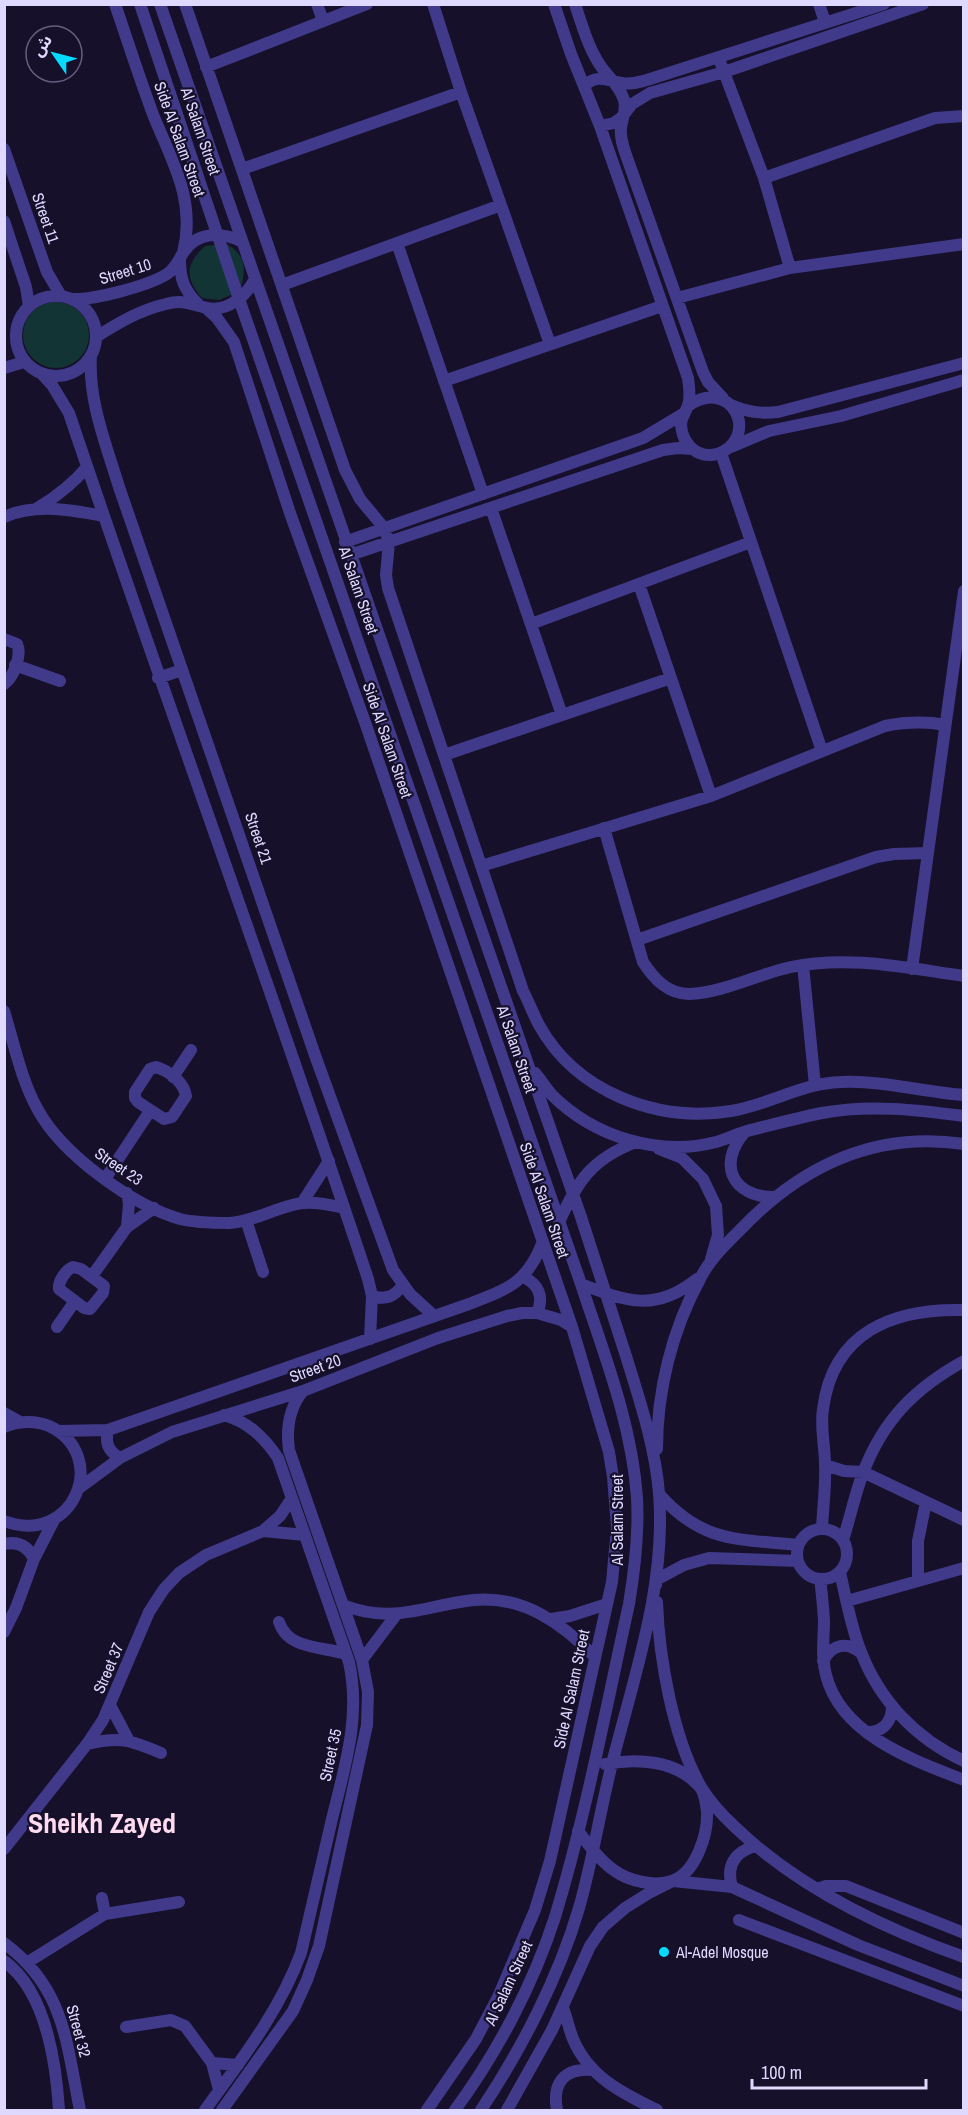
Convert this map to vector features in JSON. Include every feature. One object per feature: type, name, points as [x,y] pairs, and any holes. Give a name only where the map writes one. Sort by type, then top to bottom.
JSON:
[{"type":"street","name":"Side Al Salam Street","points":[[115,4],[154,117],[174,162],[188,214],[180,277],[183,285],[218,318],[234,342],[290,513],[366,725],[572,1327],[609,1452],[613,1477],[617,1527],[612,1582],[550,1861],[535,1910],[495,2004],[476,2039],[428,2110]]},
{"type":"street","name":"Al Salam Street","points":[[140,4],[239,299],[581,1284],[627,1429],[633,1464],[637,1534],[632,1586],[578,1831],[555,1918],[526,1989],[489,2058],[455,2110]]},
{"type":"street","name":"Al Salam Street","points":[[160,4],[572,1193],[644,1413],[657,1474],[659,1548],[656,1580],[579,1910],[545,1995],[509,2064],[481,2110]]},
{"type":"street","points":[[185,4],[351,485],[360,500],[384,528],[389,542],[386,575],[388,588],[524,991],[540,1026],[562,1057],[591,1082],[625,1100],[662,1111],[696,1114],[731,1111],[765,1103],[814,1085],[840,1082],[866,1082],[963,1095]]},
{"type":"street","points":[[317,4],[323,21]]},
{"type":"street","points":[[206,67],[367,4]]},
{"type":"street","points":[[433,4],[461,92],[550,344]]},
{"type":"street","points":[[554,4],[600,126],[688,378],[686,410],[681,426],[684,439],[692,449],[701,454],[711,455],[769,430],[841,416],[963,380]]},
{"type":"street","points":[[575,4],[592,52],[619,88],[624,100],[626,112],[621,126],[621,141],[703,372],[708,382],[738,415],[740,426],[737,438],[726,450]]},
{"type":"street","points":[[819,4],[825,22]]},
{"type":"street","points":[[584,86],[596,78],[635,83],[884,4]]},
{"type":"street","points":[[600,126],[614,123],[632,104],[650,93],[724,72],[923,4]]},
{"type":"street","points":[[718,57],[764,178],[790,268]]},
{"type":"street","points":[[242,169],[461,92]]},
{"type":"street","points":[[764,178],[935,118],[963,116]]},
{"type":"street","name":"Street 11","points":[[4,149],[47,272],[66,297]]},
{"type":"street","points":[[174,162],[192,154]]},
{"type":"street","points":[[282,285],[501,205]]},
{"type":"street","points":[[4,221],[26,287],[28,306]]},
{"type":"street","points":[[218,234],[241,241]]},
{"type":"street","name":"Street 10","points":[[66,297],[83,299],[109,294],[163,277],[170,273],[199,238],[218,234]]},
{"type":"street","points":[[398,243],[483,494]]},
{"type":"street","points":[[677,298],[790,268],[963,244]]},
{"type":"street","points":[[96,337],[129,317],[165,304],[179,302],[224,307],[239,299],[255,279]]},
{"type":"street","points":[[41,373],[52,376],[63,375],[84,364],[91,355],[96,337],[92,318],[80,303],[66,297],[51,295],[40,298],[28,306],[10,333],[24,362],[41,373],[52,385],[69,412],[158,678],[274,1000],[345,1208],[372,1296],[370,1340]]},
{"type":"street","points":[[444,381],[662,306]]},
{"type":"street","name":"Street 21","points":[[91,355],[91,387],[98,419],[147,572],[294,993],[388,1256],[403,1286],[434,1316]]},
{"type":"street","points":[[4,368],[24,362]]},
{"type":"street","points":[[345,542],[643,438],[686,410],[699,398],[711,396],[746,412],[762,414],[778,412],[963,363]]},
{"type":"street","points":[[252,396],[272,389]]},
{"type":"street","points":[[350,555],[663,450],[692,449]]},
{"type":"street","points":[[726,450],[751,542],[822,751]]},
{"type":"street","points":[[4,518],[35,509],[56,497],[74,483],[87,467]]},
{"type":"street","points":[[491,508],[562,715]]},
{"type":"street","points":[[35,509],[104,516]]},
{"type":"street","points":[[531,624],[751,542]]},
{"type":"street","points":[[639,584],[711,796]]},
{"type":"street","points":[[912,969],[963,591]]},
{"type":"street","points":[[4,639],[17,644],[20,652],[10,680],[4,684]]},
{"type":"street","points":[[15,665],[60,681]]},
{"type":"street","points":[[158,678],[182,670]]},
{"type":"street","points":[[444,755],[671,678]]},
{"type":"street","points":[[481,866],[711,796],[885,726],[905,722],[945,725]]},
{"type":"street","points":[[604,828],[643,962],[653,978],[669,989],[688,994],[707,991],[803,965],[872,962],[963,976]]},
{"type":"street","points":[[637,940],[876,857],[928,853]]},
{"type":"street","points":[[803,965],[814,1085]]},
{"type":"street","points":[[274,1000],[294,993]]},
{"type":"street","name":"Street 23","points":[[4,1011],[37,1108],[53,1134],[76,1157],[127,1193],[179,1219],[206,1223],[246,1220],[302,1203],[345,1208]]},
{"type":"street","points":[[173,1077],[191,1050]]},
{"type":"street","points":[[528,1065],[553,1095],[583,1119],[618,1136],[682,1158],[703,1179],[716,1206],[718,1235],[710,1263]]},
{"type":"street","points":[[156,1067],[173,1077],[183,1085],[186,1096],[172,1117],[164,1119],[135,1098],[135,1092],[150,1069],[156,1067]]},
{"type":"street","points":[[655,1147],[716,1142],[744,1132],[824,1113],[858,1109],[893,1108],[963,1116]]},
{"type":"street","points":[[105,1179],[150,1111]]},
{"type":"street","points":[[744,1132],[734,1144],[730,1160],[733,1176],[743,1190],[758,1197],[774,1197]]},
{"type":"street","points":[[657,1474],[660,1406],[666,1373],[682,1318],[700,1277],[751,1218],[774,1197],[811,1171],[853,1152],[898,1142],[943,1141],[963,1144]]},
{"type":"street","points":[[559,1222],[572,1193],[584,1176],[616,1149],[636,1142]]},
{"type":"street","points":[[302,1203],[329,1161]]},
{"type":"street","points":[[127,1193],[129,1204],[127,1227]]},
{"type":"street","points":[[92,1276],[127,1227],[154,1208]]},
{"type":"street","points":[[246,1220],[263,1272]]},
{"type":"street","name":"Street 20","points":[[20,1422],[46,1425],[58,1431],[108,1430],[370,1340],[505,1290],[523,1277],[534,1263],[542,1244]]},
{"type":"street","points":[[78,1267],[103,1284],[103,1293],[90,1309],[84,1308],[75,1301],[61,1292],[58,1285],[69,1269],[78,1267]]},
{"type":"street","points":[[523,1277],[535,1285],[539,1291],[540,1306],[537,1313]]},
{"type":"street","points":[[581,1284],[637,1302],[654,1301],[670,1297],[700,1277]]},
{"type":"street","points":[[372,1296],[381,1299],[389,1297],[403,1286]]},
{"type":"street","points":[[57,1327],[75,1301]]},
{"type":"street","points":[[822,1528],[825,1465],[822,1412],[832,1374],[842,1357],[854,1341],[867,1330],[885,1321],[929,1311],[963,1310]]},
{"type":"street","name":"Street 20","points":[[78,1489],[120,1458],[172,1432],[303,1391],[438,1338],[522,1312],[537,1313],[561,1320],[572,1327]]},
{"type":"street","points":[[843,1540],[863,1472],[879,1439],[903,1404],[940,1374],[963,1361]]},
{"type":"street","name":"Street 35","points":[[222,2110],[293,2011],[313,1964],[367,1725],[368,1692],[362,1660],[289,1450],[288,1423],[291,1410],[303,1391]]},
{"type":"street","points":[[4,1413],[20,1422]]},
{"type":"street","name":"Street 35","points":[[205,2110],[276,2009],[301,1953],[353,1731],[355,1696],[353,1679],[338,1629],[278,1458],[270,1446],[249,1426],[224,1415]]},
{"type":"street","points":[[4,1427],[20,1422]]},
{"type":"street","points":[[108,1430],[106,1438],[108,1446],[120,1458]]},
{"type":"street","points":[[4,1521],[16,1526],[42,1525],[65,1512],[73,1501],[81,1476],[79,1463],[68,1439],[58,1431]]},
{"type":"street","points":[[825,1465],[844,1471],[863,1472],[963,1520]]},
{"type":"street","points":[[659,1494],[682,1517],[711,1534],[726,1538],[798,1545]]},
{"type":"street","name":"Street 37","points":[[4,1849],[87,1744],[110,1705],[149,1612],[164,1589],[179,1573],[206,1555],[264,1531],[280,1516],[292,1498]]},
{"type":"street","points":[[918,1581],[918,1541],[926,1502]]},
{"type":"street","points":[[4,1632],[16,1608],[34,1558],[54,1520]]},
{"type":"street","points":[[822,1528],[838,1534],[843,1540],[847,1556],[845,1565],[840,1572],[831,1577],[820,1579],[806,1573],[798,1561],[798,1545],[807,1533],[822,1528]]},
{"type":"street","name":"Street 37","points":[[264,1531],[305,1535]]},
{"type":"street","points":[[4,1544],[18,1544],[25,1547],[34,1558]]},
{"type":"street","points":[[507,2110],[564,2006],[590,1946],[603,1927],[625,1908],[673,1881],[687,1870],[698,1856],[705,1839],[708,1822],[706,1804],[689,1761],[671,1702],[660,1641],[656,1580],[684,1565],[709,1558],[798,1561]]},
{"type":"street","points":[[847,1601],[963,1568]]},
{"type":"street","points":[[840,1572],[861,1653],[880,1689],[892,1707],[921,1735],[935,1746],[963,1761]]},
{"type":"street","points":[[820,1579],[826,1675],[837,1702],[846,1714],[868,1732],[895,1749],[963,1780]]},
{"type":"street","points":[[612,1582],[632,1586]]},
{"type":"street","points":[[343,1605],[369,1613],[396,1615],[474,1600],[520,1605],[552,1619],[595,1657]]},
{"type":"street","points":[[552,1619],[607,1604]]},
{"type":"street","points":[[362,1660],[396,1615]]},
{"type":"street","points":[[279,1622],[282,1631],[289,1638],[314,1647],[346,1654]]},
{"type":"street","points":[[314,1647],[327,1640],[338,1629]]},
{"type":"street","points":[[824,1660],[827,1654],[840,1646],[848,1645],[861,1653]]},
{"type":"street","points":[[591,1676],[612,1681]]},
{"type":"street","points":[[110,1705],[128,1739]]},
{"type":"street","points":[[868,1732],[875,1732],[886,1725],[892,1713],[892,1707]]},
{"type":"street","points":[[87,1744],[128,1739],[161,1753]]},
{"type":"street","points":[[592,1766],[631,1760],[659,1764],[686,1775],[701,1787],[714,1804],[755,1846],[794,1875],[918,1940],[963,1957]]},
{"type":"street","points":[[578,1831],[604,1863],[630,1879],[645,1882],[673,1881],[732,1887],[858,1945],[963,1986]]},
{"type":"street","points":[[732,1887],[729,1876],[730,1865],[735,1856],[744,1849],[755,1846]]},
{"type":"street","points":[[817,1889],[826,1886],[846,1886],[963,1933]]},
{"type":"street","points":[[102,1898],[105,1914]]},
{"type":"street","points":[[28,1962],[105,1914],[179,1902]]},
{"type":"street","points":[[739,1920],[963,2006]]},
{"type":"street","name":"Street 32","points":[[4,1943],[28,1962],[42,1980],[58,2011],[79,2110]]},
{"type":"street","name":"Street 32","points":[[4,1961],[19,1974],[40,2014],[54,2058],[59,2110]]},
{"type":"street","points":[[545,1995],[564,2006],[573,2038],[581,2055],[592,2070],[617,2091],[657,2110]]},
{"type":"street","points":[[126,2027],[163,2020],[179,2022],[191,2032],[212,2063],[219,2090]]},
{"type":"street","points":[[212,2063],[238,2065]]},
{"type":"street","points":[[557,2110],[554,2098],[558,2085],[566,2074],[581,2069],[592,2070]]},
{"type":"street","points":[[59,2110],[70,2108],[79,2110]]},
{"type":"green space","points":[[225,243],[237,252],[243,262],[244,274],[241,288]]},
{"type":"green space","points":[[215,245],[233,294],[219,300],[202,298],[190,277],[194,259],[205,246]]},
{"type":"green space","points":[[50,302],[62,302],[74,307],[84,317],[89,335],[87,348],[74,363],[62,368],[50,368],[38,363],[28,353],[23,341],[23,329],[28,317],[38,307]]},
{"type":"place","name":"Al-Adel Mosque","points":[[664,1952]]},
{"type":"district","name":"Sheikh Zayed","points":[[102,1823]]}]
